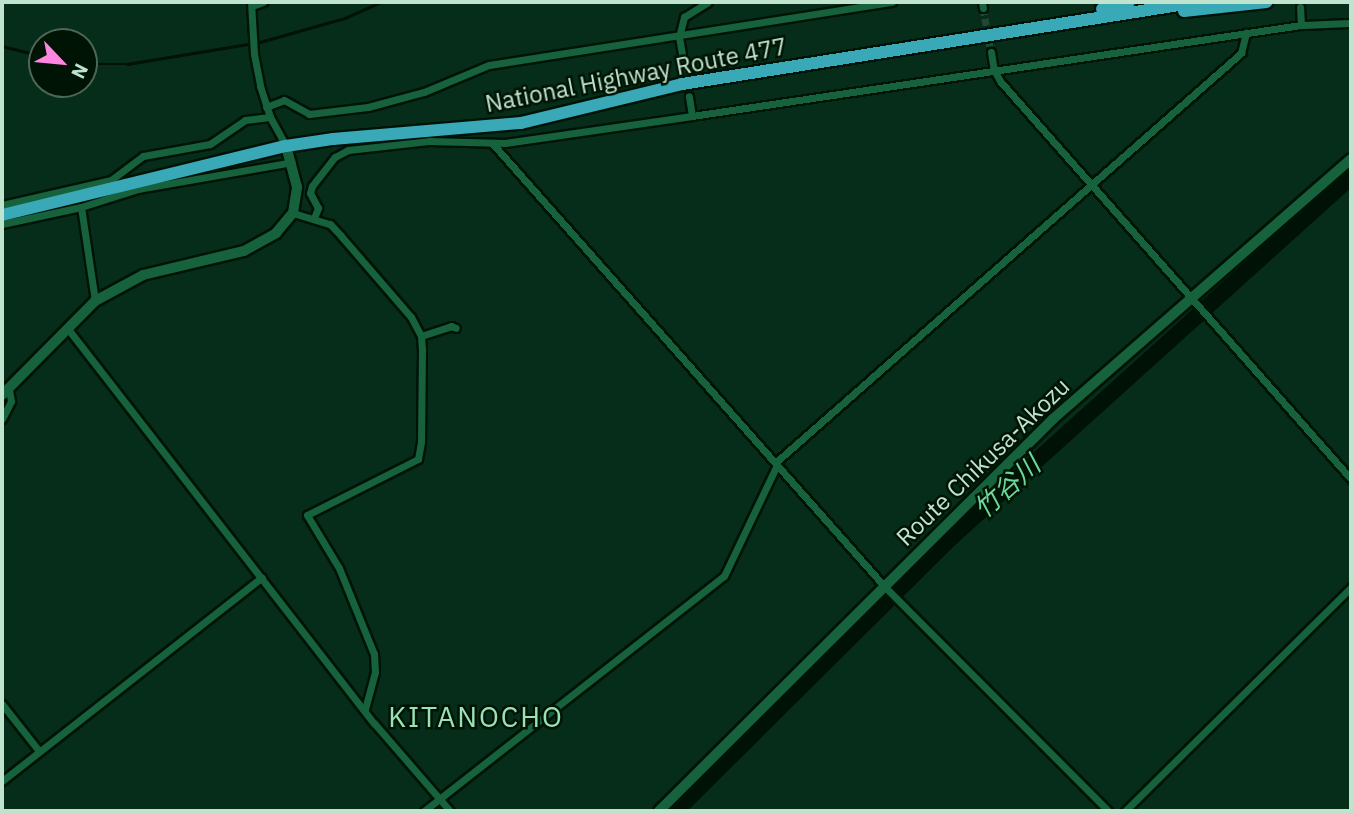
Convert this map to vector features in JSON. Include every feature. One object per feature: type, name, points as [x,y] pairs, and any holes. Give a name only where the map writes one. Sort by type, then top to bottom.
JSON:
[{"type":"highway","points":[[1051,24],[1129,2]]},
{"type":"highway","name":"National Highway Route 477","points":[[2,215],[286,146],[333,139],[521,123],[682,84],[1198,2]]},
{"type":"highway","points":[[1051,24],[1267,2]]},
{"type":"main road","name":"Route Chikusa-Akozu","points":[[659,811],[1053,419],[1351,159]]},
{"type":"street","points":[[2,419],[11,401],[5,392],[95,301],[143,275],[244,251],[276,233],[293,213],[297,187],[293,162],[266,107],[254,54],[252,4],[263,2]]},
{"type":"street","points":[[682,54],[679,37],[684,17],[708,2]]},
{"type":"street","points":[[266,107],[284,100],[309,114],[369,107],[424,92],[489,65],[892,2]]},
{"type":"street","points":[[1300,7],[1301,25]]},
{"type":"street","points":[[314,218],[318,208],[310,193],[312,186],[335,157],[348,150],[429,141],[546,139],[1301,25],[1351,23]]},
{"type":"street","points":[[424,811],[724,576],[776,464],[1241,53],[1246,33]]},
{"type":"street","points":[[991,52],[994,70],[1351,479]]},
{"type":"street","points":[[690,96],[692,116]]},
{"type":"street","points":[[2,205],[111,180],[143,156],[210,144],[245,120],[270,117]]},
{"type":"street","points":[[492,142],[885,587],[1108,811]]},
{"type":"street","points":[[2,224],[81,207],[138,189],[293,162]]},
{"type":"street","points":[[81,207],[95,301]]},
{"type":"street","points":[[293,213],[330,224],[411,317],[421,336],[421,442],[418,459],[306,515],[339,569],[374,654],[374,672],[365,709]]},
{"type":"street","points":[[421,336],[451,326],[456,328]]},
{"type":"street","points":[[68,329],[365,709],[438,800],[450,811]]},
{"type":"street","points":[[2,781],[262,577]]},
{"type":"street","points":[[1125,811],[1351,587]]},
{"type":"street","points":[[2,704],[39,751]]},
{"type":"waterway","points":[[98,64],[127,64],[260,42],[345,18],[381,2]]},
{"type":"waterway","points":[[2,46],[28,52]]},
{"type":"waterway","name":"竹谷川","points":[[676,811],[952,537],[1351,177]]},
{"type":"tunnel","points":[[983,8],[991,52]]},
{"type":"tunnel","points":[[682,54],[689,96]]},
{"type":"district","name":"KITANOCHO","points":[[476,717]]}]
